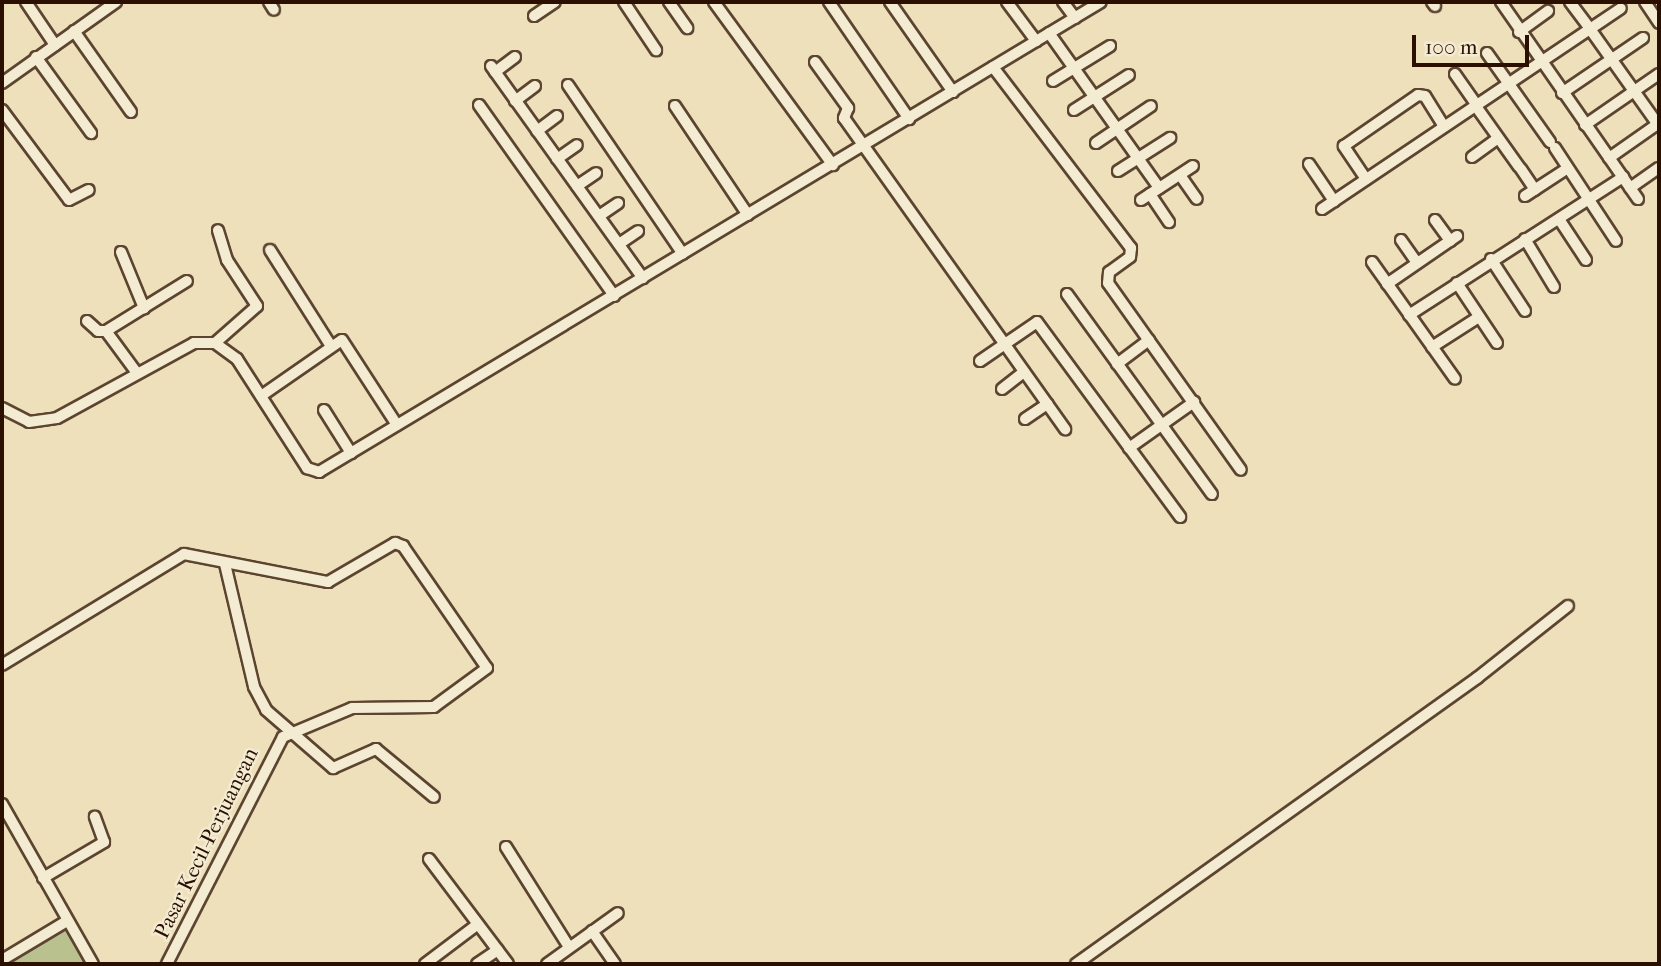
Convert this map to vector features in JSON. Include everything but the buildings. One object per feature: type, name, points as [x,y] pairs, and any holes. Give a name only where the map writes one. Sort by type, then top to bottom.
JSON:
[{"type":"street","points":[[26,2],[55,45]]},
{"type":"street","points":[[2,83],[116,2]]},
{"type":"street","points":[[534,16],[555,2]]},
{"type":"street","points":[[624,2],[656,50]]},
{"type":"street","points":[[669,2],[687,29]]},
{"type":"street","points":[[714,2],[833,165]]},
{"type":"street","points":[[829,2],[909,119]]},
{"type":"street","points":[[890,2],[953,92]]},
{"type":"street","points":[[1007,2],[1036,41]]},
{"type":"street","points":[[1063,2],[1075,18]]},
{"type":"street","points":[[2,408],[41,422],[70,412],[194,343],[215,343],[237,359],[312,472],[351,453],[1101,2]]},
{"type":"street","points":[[1501,2],[1539,61],[1638,199]]},
{"type":"street","points":[[1570,2],[1659,125],[1609,158]]},
{"type":"street","points":[[1645,2],[1659,23]]},
{"type":"street","points":[[1322,209],[1621,8]]},
{"type":"street","points":[[1519,32],[1548,11]]},
{"type":"street","points":[[74,31],[131,112]]},
{"type":"street","points":[[1049,33],[1138,159],[1150,194],[1169,222]]},
{"type":"street","points":[[1562,93],[1643,38]]},
{"type":"street","points":[[1053,81],[1110,46]]},
{"type":"street","points":[[1487,53],[1616,241]]},
{"type":"street","points":[[36,57],[91,133]]},
{"type":"street","points":[[515,57],[493,69],[643,278]]},
{"type":"street","points":[[814,62],[848,108],[844,118],[1065,429]]},
{"type":"street","points":[[993,67],[1130,248],[1130,257],[1107,278],[1241,470]]},
{"type":"street","points":[[1455,74],[1520,168],[1530,193],[1568,168]]},
{"type":"street","points":[[1585,125],[1659,74]]},
{"type":"street","points":[[1074,110],[1129,75]]},
{"type":"street","points":[[568,85],[683,254]]},
{"type":"street","points":[[515,101],[535,86]]},
{"type":"street","points":[[1366,179],[1344,146],[1418,95],[1424,96],[1444,127]]},
{"type":"street","points":[[479,105],[614,296]]},
{"type":"street","points":[[675,106],[748,215]]},
{"type":"street","points":[[1096,143],[1151,106]]},
{"type":"street","points":[[2,110],[69,200],[89,190]]},
{"type":"street","points":[[537,131],[557,116]]},
{"type":"street","points":[[1118,172],[1170,138]]},
{"type":"street","points":[[1472,157],[1499,138]]},
{"type":"street","points":[[557,159],[576,145]]},
{"type":"street","points":[[1309,164],[1334,201]]},
{"type":"street","points":[[1150,194],[1193,166]]},
{"type":"street","points":[[1630,188],[1659,168]]},
{"type":"street","points":[[577,186],[596,173]]},
{"type":"street","points":[[1180,175],[1197,199]]},
{"type":"street","points":[[1409,315],[1491,259],[1623,177]]},
{"type":"street","points":[[598,216],[618,203]]},
{"type":"street","points":[[1559,219],[1586,260]]},
{"type":"street","points":[[1387,284],[1453,238],[1435,220]]},
{"type":"street","points":[[215,343],[257,306],[227,260],[218,230]]},
{"type":"street","points":[[619,244],[638,231]]},
{"type":"street","points":[[1401,240],[1417,263]]},
{"type":"street","points":[[1525,240],[1554,287]]},
{"type":"street","points":[[270,250],[331,346]]},
{"type":"street","points":[[121,252],[144,308]]},
{"type":"street","points":[[1491,259],[1525,311]]},
{"type":"street","points":[[1372,262],[1455,379]]},
{"type":"street","points":[[87,321],[98,331],[106,331],[187,281]]},
{"type":"street","points":[[1457,283],[1497,343]]},
{"type":"street","points":[[1067,295],[1212,494]]},
{"type":"street","points":[[1432,347],[1479,317]]},
{"type":"street","points":[[980,361],[1037,321],[1180,517]]},
{"type":"street","points":[[106,331],[136,373]]},
{"type":"street","points":[[261,396],[342,340],[397,425]]},
{"type":"street","points":[[1117,364],[1149,340]]},
{"type":"street","points":[[1002,388],[1024,372]]},
{"type":"street","points":[[1129,448],[1194,402]]},
{"type":"street","points":[[1025,419],[1047,404]]},
{"type":"street","points":[[324,410],[351,453]]},
{"type":"street","name":"Pasar Kecil-Perjuangan","points":[[167,964],[276,745],[291,732],[352,708],[434,707],[487,668],[399,544],[328,582],[225,564]]},
{"type":"street","points":[[2,665],[184,554],[192,552],[225,564],[254,687],[266,710],[333,768],[376,749],[434,797]]},
{"type":"street","points":[[1076,964],[1477,678],[1568,607]]},
{"type":"street","points":[[2,804],[66,921],[93,964]]},
{"type":"street","points":[[43,878],[104,842],[95,817]]},
{"type":"street","points":[[506,847],[569,947]]},
{"type":"street","points":[[429,859],[508,964]]},
{"type":"street","points":[[547,964],[618,914]]},
{"type":"street","points":[[2,960],[66,921]]},
{"type":"street","points":[[425,964],[478,924]]},
{"type":"street","points":[[592,931],[615,964]]},
{"type":"street","points":[[477,964],[498,950]]},
{"type":"green space","points":[[65,929],[87,964],[6,964]]}]
